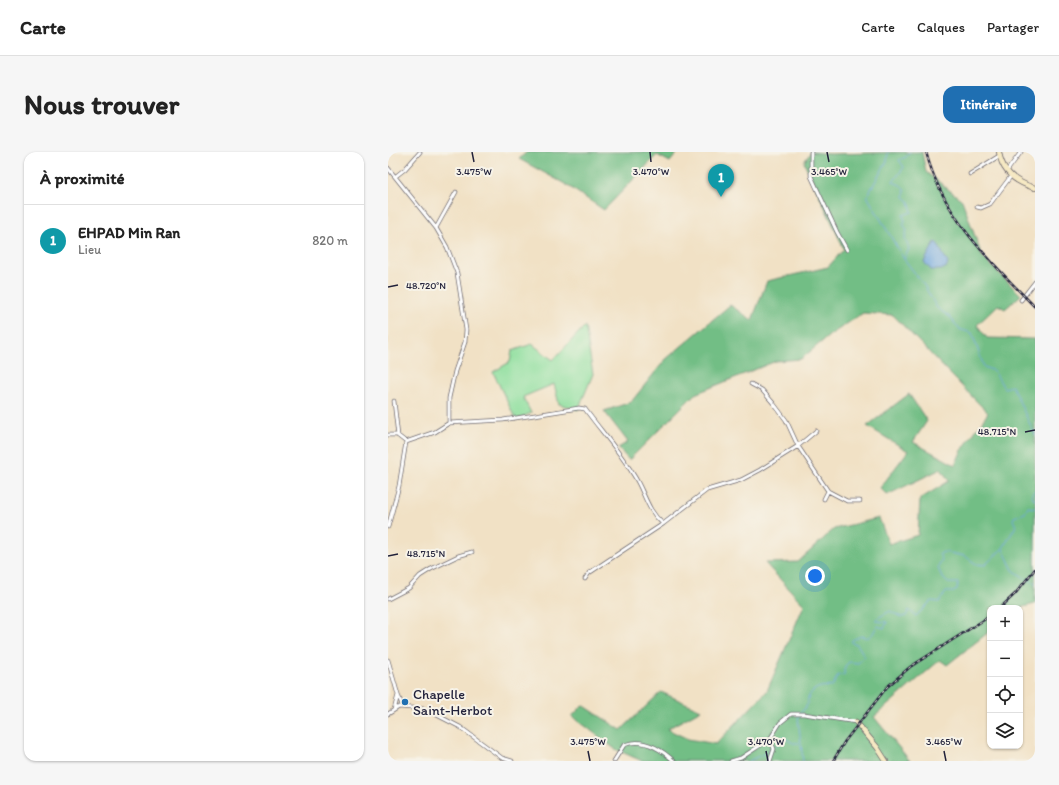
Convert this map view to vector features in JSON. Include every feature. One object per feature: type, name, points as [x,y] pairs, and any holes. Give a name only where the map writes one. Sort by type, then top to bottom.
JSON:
[{"type":"main road","points":[[999,154],[1011,176],[1020,183],[1035,188]]},
{"type":"main road","points":[[856,722],[878,747],[886,761]]},
{"type":"street","points":[[396,176],[405,169],[420,152]]},
{"type":"street","points":[[811,152],[811,176],[847,250]]},
{"type":"street","points":[[1007,171],[1021,152]]},
{"type":"street","points":[[970,174],[999,154]]},
{"type":"street","points":[[388,168],[396,176],[436,228],[447,247],[457,273],[466,330],[463,352],[455,371],[449,398],[448,423]]},
{"type":"street","points":[[977,207],[981,208],[990,204],[1011,176]]},
{"type":"street","points":[[436,228],[456,192]]},
{"type":"street","points":[[1021,300],[1035,282]]},
{"type":"street","points":[[751,384],[769,396],[786,420],[798,446],[828,491],[847,501],[860,501]]},
{"type":"street","points":[[394,401],[398,436]]},
{"type":"street","points":[[406,442],[435,432],[448,423],[503,420],[578,408],[585,409],[626,462],[636,477],[649,509],[663,524]]},
{"type":"street","points":[[585,579],[589,573],[663,524],[707,490],[741,480],[760,470],[798,446],[816,431]]},
{"type":"street","points":[[388,435],[398,436],[406,442]]},
{"type":"street","points":[[388,527],[399,486],[406,442]]},
{"type":"street","points":[[824,499],[828,491]]},
{"type":"street","points":[[388,599],[409,588],[420,576],[431,569],[458,556],[472,552]]},
{"type":"street","points":[[388,660],[401,707]]},
{"type":"street","points":[[394,710],[398,695]]},
{"type":"street","points":[[388,714],[401,707],[417,708],[433,713],[460,727],[502,758],[512,761]]},
{"type":"street","points":[[731,761],[741,758],[770,739],[780,723],[788,716],[797,713],[856,722]]},
{"type":"street","points":[[770,739],[774,749],[770,761]]},
{"type":"street","points":[[614,761],[624,745],[637,743],[659,748],[674,761]]},
{"type":"green space","points":[[527,152],[678,152],[670,162],[657,155],[604,210],[565,184],[519,159]]},
{"type":"green space","points":[[811,152],[831,154],[922,152],[926,172],[962,200],[982,256],[1021,295],[1005,309],[998,305],[977,325],[987,338],[1035,339],[1035,604],[1023,607],[1023,605],[987,605],[987,633],[947,665],[940,660],[874,717],[910,761],[642,761],[615,749],[572,716],[583,705],[621,730],[661,692],[701,710],[667,729],[688,739],[716,744],[767,691],[804,605],[765,563],[798,562],[834,529],[879,518],[889,544],[918,535],[920,499],[949,481],[941,469],[887,495],[880,488],[908,451],[867,426],[909,394],[927,421],[913,442],[955,465],[962,450],[988,413],[893,315],[863,313],[830,335],[801,359],[776,361],[695,394],[629,460],[618,448],[628,442],[604,411],[631,402],[665,360],[730,305],[752,320],[767,281],[828,267],[844,249],[804,162]]},
{"type":"green space","points":[[585,326],[593,374],[578,410],[559,404],[554,384],[523,397],[531,413],[516,420],[493,372],[510,362],[512,351],[532,344],[553,360]]},
{"type":"water","points":[[935,242],[948,263],[947,267],[941,270],[931,270],[924,262]]},
{"type":"waterway","points":[[888,152],[887,161],[867,196],[904,259]]},
{"type":"waterway","points":[[910,152],[906,157],[899,160],[904,167],[893,182],[904,188],[904,197],[909,201],[912,212],[903,215],[905,221],[903,224],[907,230],[905,240],[909,249],[904,259],[924,285],[937,308],[950,317],[959,329],[972,333],[984,367],[994,371],[1004,388],[1012,386],[1035,435]]},
{"type":"waterway","points":[[1035,490],[1031,495],[1035,500]]},
{"type":"waterway","points":[[803,761],[798,718],[808,703],[809,695],[814,690],[824,686],[832,687],[838,675],[844,675],[845,666],[849,662],[858,663],[865,657],[857,644],[852,643],[852,640],[861,636],[871,636],[877,626],[884,628],[887,622],[876,621],[876,619],[890,611],[901,617],[906,616],[909,610],[916,616],[931,601],[939,602],[946,592],[954,592],[957,589],[958,583],[948,583],[942,577],[938,568],[942,559],[939,554],[944,552],[965,556],[976,564],[985,565],[1003,548],[1016,526],[1013,520],[1014,517],[1025,513],[1028,507],[1035,508]]},
{"type":"waterway","points":[[1003,549],[1013,570],[1026,579]]},
{"type":"waterway","points":[[1029,580],[1035,583]]},
{"type":"waterway","points":[[776,747],[783,737],[793,743],[799,743]]},
{"type":"waterway","points":[[749,761],[771,749]]},
{"type":"railway","points":[[926,152],[944,197],[970,237],[1001,273],[1035,307]]},
{"type":"railway","points":[[1003,605],[1015,594],[1035,569]]},
{"type":"railway","points":[[833,761],[845,741],[887,687],[910,667],[987,618]]},
{"type":"place","name":"EHPAD Min Ran","points":[[721,197]]},
{"type":"place","name":"Chapelle Saint-Herbot","points":[[405,702]]}]
